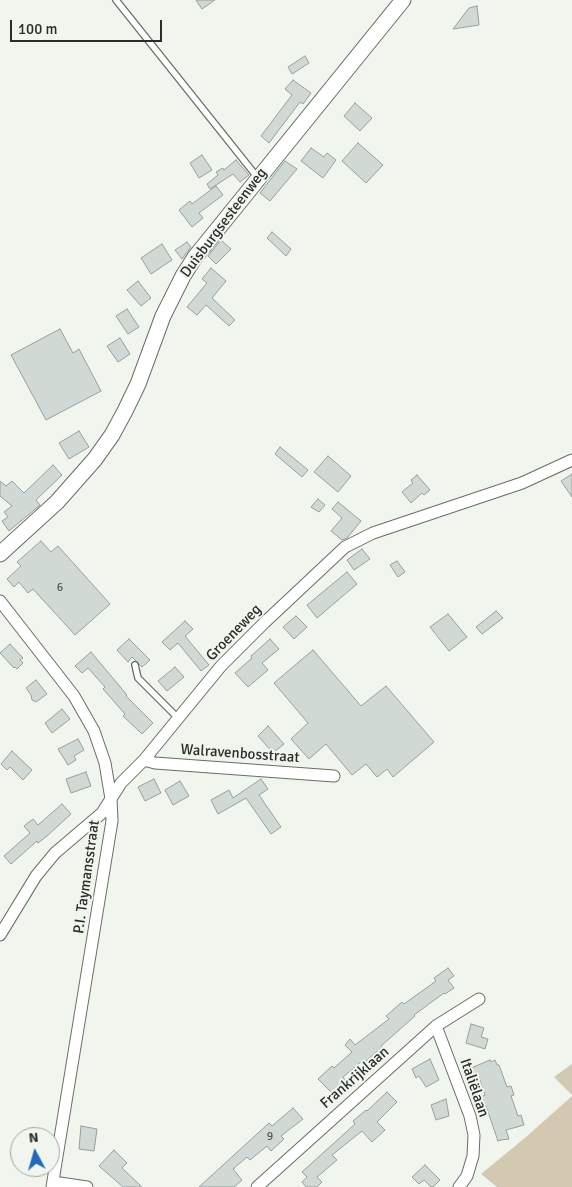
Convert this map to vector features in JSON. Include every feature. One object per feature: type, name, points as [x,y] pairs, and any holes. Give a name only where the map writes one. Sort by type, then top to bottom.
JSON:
[{"type":"street","name":"Duisburgsesteenweg","points":[[0,554],[62,497],[95,459],[112,435],[138,384],[163,316],[183,276],[212,234],[402,0]]},
{"type":"street","name":"Groeneweg","points":[[0,934],[36,876],[55,853],[102,813],[121,783],[144,760],[221,666],[345,547],[373,533],[522,483],[572,460]]},
{"type":"street","name":"P.I. Taymansstraat","points":[[0,601],[74,696],[96,739],[105,763],[111,799],[112,821],[53,1184]]},
{"type":"street","name":"Walravenbosstraat","points":[[144,760],[155,763],[334,776]]},
{"type":"street","name":"Frankrijklaan","points":[[257,1187],[436,1026],[479,999]]},
{"type":"street","name":"Italiëlaan","points":[[436,1026],[470,1116],[474,1135],[473,1156],[467,1176],[459,1187]]},
{"type":"street","points":[[53,1184],[87,1187]]},
{"type":"lane","points":[[116,0],[258,178]]},
{"type":"lane","points":[[135,665],[138,678],[178,718]]},
{"type":"shaded area","points":[[572,1064],[572,1095],[554,1077]]},
{"type":"shaded area","points":[[572,1096],[572,1187],[497,1187],[481,1174],[526,1137]]},
{"type":"building","points":[[196,0],[215,0],[202,9]]},
{"type":"building","points":[[477,6],[479,25],[453,29],[469,8]]},
{"type":"building","points":[[305,56],[309,63],[292,74],[288,67]]},
{"type":"building","points":[[293,80],[311,93],[303,104],[300,102],[269,143],[261,136],[292,95],[285,89]]},
{"type":"building","points":[[355,103],[372,118],[360,131],[344,116]]},
{"type":"building","points":[[358,143],[383,165],[366,183],[342,161]]},
{"type":"building","points":[[311,148],[324,157],[327,153],[336,160],[323,178],[301,161]]},
{"type":"building","points":[[202,155],[212,170],[199,178],[190,163]]},
{"type":"building","points":[[236,160],[249,175],[240,182],[233,174],[210,189],[207,184],[218,175],[216,172],[223,168],[224,170]]},
{"type":"building","points":[[285,161],[297,169],[270,201],[260,193]]},
{"type":"building","points":[[216,186],[223,195],[199,213],[203,218],[192,227],[179,210],[190,201],[192,204]]},
{"type":"building","points":[[272,232],[291,249],[286,256],[267,238]]},
{"type":"building","points":[[221,240],[231,249],[216,264],[208,256]]},
{"type":"building","points":[[187,242],[191,247],[182,259],[175,250]]},
{"type":"building","points":[[162,244],[172,260],[151,274],[141,258]]},
{"type":"building","points":[[211,268],[226,281],[212,298],[235,320],[229,326],[206,305],[197,315],[187,307],[207,283],[202,279]]},
{"type":"building","points":[[138,281],[151,298],[141,306],[127,290]]},
{"type":"building","points":[[127,309],[139,327],[128,334],[116,316]]},
{"type":"building","points":[[60,329],[73,353],[79,349],[101,391],[46,420],[11,355]]},
{"type":"building","points":[[120,338],[130,354],[118,362],[107,346]]},
{"type":"building","points":[[79,431],[89,447],[69,459],[59,443]]},
{"type":"building","points":[[280,447],[308,470],[302,477],[275,454]]},
{"type":"building","points":[[328,456],[351,476],[338,492],[314,472]]},
{"type":"building","points":[[53,465],[62,475],[36,500],[40,505],[9,531],[2,521],[8,517],[4,512],[12,506],[0,496],[0,481],[6,486],[12,481],[24,493]]},
{"type":"building","points":[[572,474],[572,497],[561,481]]},
{"type":"building","points":[[417,475],[430,490],[424,495],[422,493],[411,503],[402,492],[413,483],[411,480]]},
{"type":"building","points":[[318,499],[325,505],[319,512],[311,507]]},
{"type":"building","points":[[338,502],[361,521],[347,538],[342,540],[331,531],[342,518],[332,509]]},
{"type":"building","points":[[41,541],[51,552],[58,546],[110,604],[75,635],[33,589],[28,593],[19,582],[14,587],[7,579],[21,566],[17,562]]},
{"type":"building","points":[[362,549],[370,559],[354,570],[347,560]]},
{"type":"building","points":[[397,561],[405,572],[398,577],[390,565]]},
{"type":"building","points":[[347,572],[357,584],[317,618],[307,605]]},
{"type":"building","points":[[496,611],[503,618],[482,634],[476,627]]},
{"type":"building","points":[[448,614],[467,637],[449,651],[430,627]]},
{"type":"building","points":[[296,616],[307,627],[294,639],[283,627]]},
{"type":"building","points":[[185,621],[193,629],[185,636],[209,665],[201,671],[178,643],[170,650],[162,642]]},
{"type":"building","points":[[129,639],[150,660],[142,667],[132,657],[128,662],[117,650]]},
{"type":"building","points":[[270,639],[279,649],[262,663],[268,670],[248,687],[235,673]]},
{"type":"building","points":[[10,644],[23,658],[20,660],[23,663],[17,669],[0,653]]},
{"type":"building","points":[[313,650],[361,706],[386,686],[434,742],[393,777],[387,769],[377,777],[366,764],[352,775],[326,744],[309,759],[291,739],[308,723],[274,683]]},
{"type":"building","points":[[91,652],[126,696],[153,723],[142,734],[123,716],[125,714],[88,668],[82,673],[75,666]]},
{"type":"building","points":[[175,667],[184,677],[167,691],[158,681]]},
{"type":"building","points":[[36,680],[47,694],[36,702],[32,700],[26,688]]},
{"type":"building","points":[[62,709],[70,719],[52,733],[45,723]]},
{"type":"building","points":[[268,726],[284,744],[273,753],[258,736]]},
{"type":"building","points":[[78,739],[84,750],[74,756],[76,760],[68,765],[58,749]]},
{"type":"building","points":[[12,751],[32,770],[23,780],[10,767],[7,770],[1,764]]},
{"type":"building","points":[[86,772],[91,786],[71,793],[66,779]]},
{"type":"building","points":[[154,779],[161,793],[145,801],[138,787]]},
{"type":"building","points":[[261,779],[268,789],[259,795],[281,827],[271,834],[246,798],[218,814],[211,800],[229,790],[233,798]]},
{"type":"building","points":[[180,781],[189,796],[173,805],[165,790]]},
{"type":"building","points":[[62,804],[71,814],[47,836],[38,843],[37,841],[11,864],[4,856],[30,833],[24,826],[33,819],[38,825]]},
{"type":"building","points":[[448,968],[454,976],[448,980],[454,988],[414,1015],[381,1046],[383,1048],[363,1064],[361,1062],[343,1077],[345,1080],[332,1093],[318,1079],[352,1052],[345,1045],[350,1039],[355,1045],[389,1019],[386,1016],[402,1002],[404,1004],[436,981],[434,978]]},
{"type":"building","points":[[471,1024],[484,1028],[481,1037],[488,1039],[485,1049],[466,1043]]},
{"type":"building","points":[[430,1059],[439,1080],[426,1087],[419,1076],[416,1078],[412,1069]]},
{"type":"building","points":[[490,1060],[491,1062],[495,1060],[497,1065],[499,1065],[507,1087],[511,1086],[514,1095],[511,1096],[518,1116],[521,1115],[524,1125],[506,1130],[509,1139],[498,1141],[481,1097],[485,1095],[479,1078],[475,1079],[471,1068]]},
{"type":"building","points":[[387,1092],[397,1102],[377,1122],[385,1130],[372,1142],[362,1131],[332,1155],[337,1160],[317,1177],[322,1182],[317,1187],[306,1187],[302,1182],[307,1177],[302,1172],[355,1124],[353,1121]]},
{"type":"building","points":[[446,1099],[449,1116],[436,1120],[431,1105]]},
{"type":"building","points":[[293,1108],[303,1119],[281,1136],[284,1139],[271,1151],[267,1146],[250,1160],[247,1157],[233,1169],[242,1180],[234,1187],[199,1187],[269,1123],[272,1126]]},
{"type":"building","points":[[81,1126],[97,1129],[94,1151],[79,1149]]},
{"type":"building","points":[[114,1150],[127,1163],[122,1168],[142,1187],[123,1187],[99,1166]]},
{"type":"building","points":[[425,1165],[440,1180],[433,1187],[424,1180],[419,1184],[412,1177]]}]
